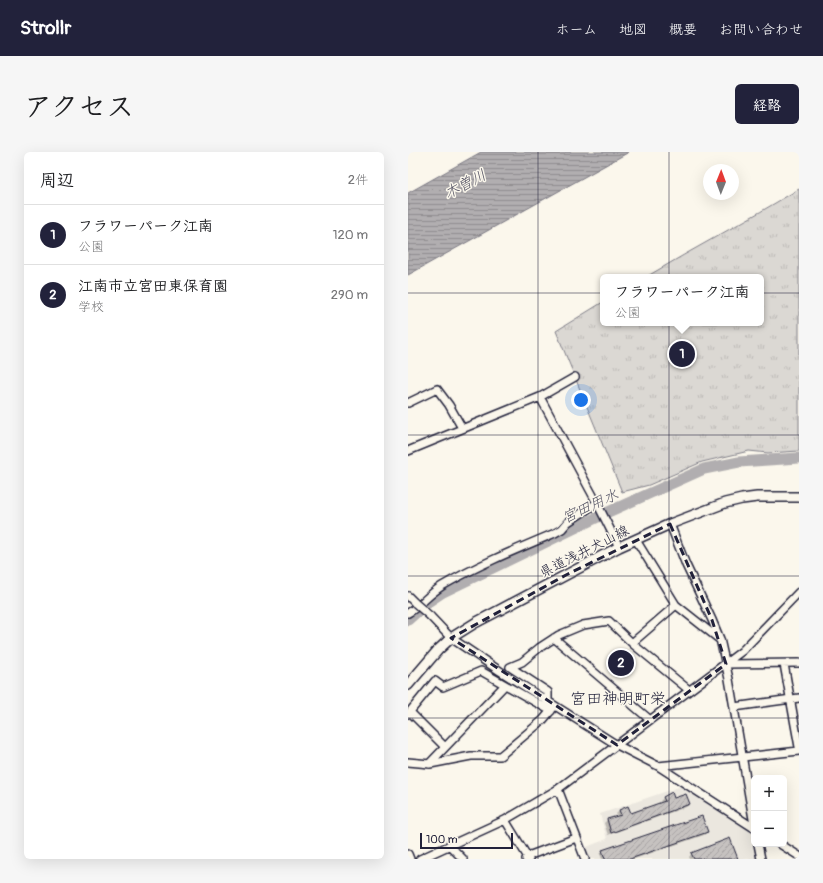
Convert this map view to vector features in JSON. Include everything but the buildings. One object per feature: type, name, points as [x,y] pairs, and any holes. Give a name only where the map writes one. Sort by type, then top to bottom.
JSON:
[{"type":"main road","name":"県道浅井犬山線","points":[[408,685],[438,650],[451,638],[475,623],[619,547],[670,524],[742,498],[799,497]]},
{"type":"street","points":[[408,451],[540,397],[575,377]]},
{"type":"street","points":[[408,403],[437,389],[449,405],[462,428]]},
{"type":"street","points":[[540,397],[619,547]]},
{"type":"street","points":[[408,613],[440,587],[503,555],[555,533],[562,529],[568,522],[597,503]]},
{"type":"street","points":[[670,524],[686,565],[720,639],[734,707],[752,811]]},
{"type":"street","points":[[636,540],[676,605],[720,639]]},
{"type":"street","points":[[420,859],[505,820],[558,789],[649,719],[726,664],[752,642],[799,592]]},
{"type":"street","points":[[408,596],[451,638],[548,701],[554,708]]},
{"type":"street","points":[[632,643],[676,605]]},
{"type":"street","points":[[548,701],[548,692],[510,667],[522,662],[554,638],[583,625],[609,620],[632,643],[689,690]]},
{"type":"street","points":[[554,638],[649,719]]},
{"type":"street","points":[[726,664],[799,663]]},
{"type":"street","points":[[784,664],[799,747]]},
{"type":"street","points":[[445,747],[409,713],[435,681],[443,687],[482,671],[505,685],[554,708],[617,745],[658,766],[751,826]]},
{"type":"street","points":[[429,764],[505,685]]},
{"type":"street","points":[[734,707],[799,698]]},
{"type":"street","points":[[408,762],[429,764],[471,756],[500,756],[543,720],[554,708]]},
{"type":"street","points":[[658,766],[799,751]]},
{"type":"street","points":[[558,789],[585,859]]},
{"type":"street","points":[[505,820],[528,858],[576,838]]},
{"type":"street","points":[[449,845],[463,859]]},
{"type":"street","points":[[758,847],[760,859]]},
{"type":"street","points":[[785,847],[799,856]]},
{"type":"street","points":[[408,854],[410,859]]},
{"type":"highlighted area","points":[[670,524],[712,620],[726,664],[617,745],[451,638],[566,575]]},
{"type":"shaded area","points":[[682,786],[751,830],[751,847],[755,847],[757,859],[588,859],[584,848],[607,839],[600,814]]},
{"type":"green space","points":[[799,189],[799,451],[768,453],[749,451],[702,462],[649,485],[622,492],[556,331],[600,304],[600,326],[764,326],[764,274],[651,274]]},
{"type":"water","name":"木曽川","points":[[481,152],[629,152],[408,275],[408,193]]},
{"type":"waterway","name":"宮田用水","points":[[408,620],[428,602],[443,592],[606,513],[704,469],[739,462],[799,458]]},
{"type":"place","name":"フラワーパーク江南","points":[[682,354]]},
{"type":"place","name":"江南市立宮田東保育園","points":[[621,663]]},
{"type":"district","name":"宮田神明町栄","points":[[618,698]]}]
